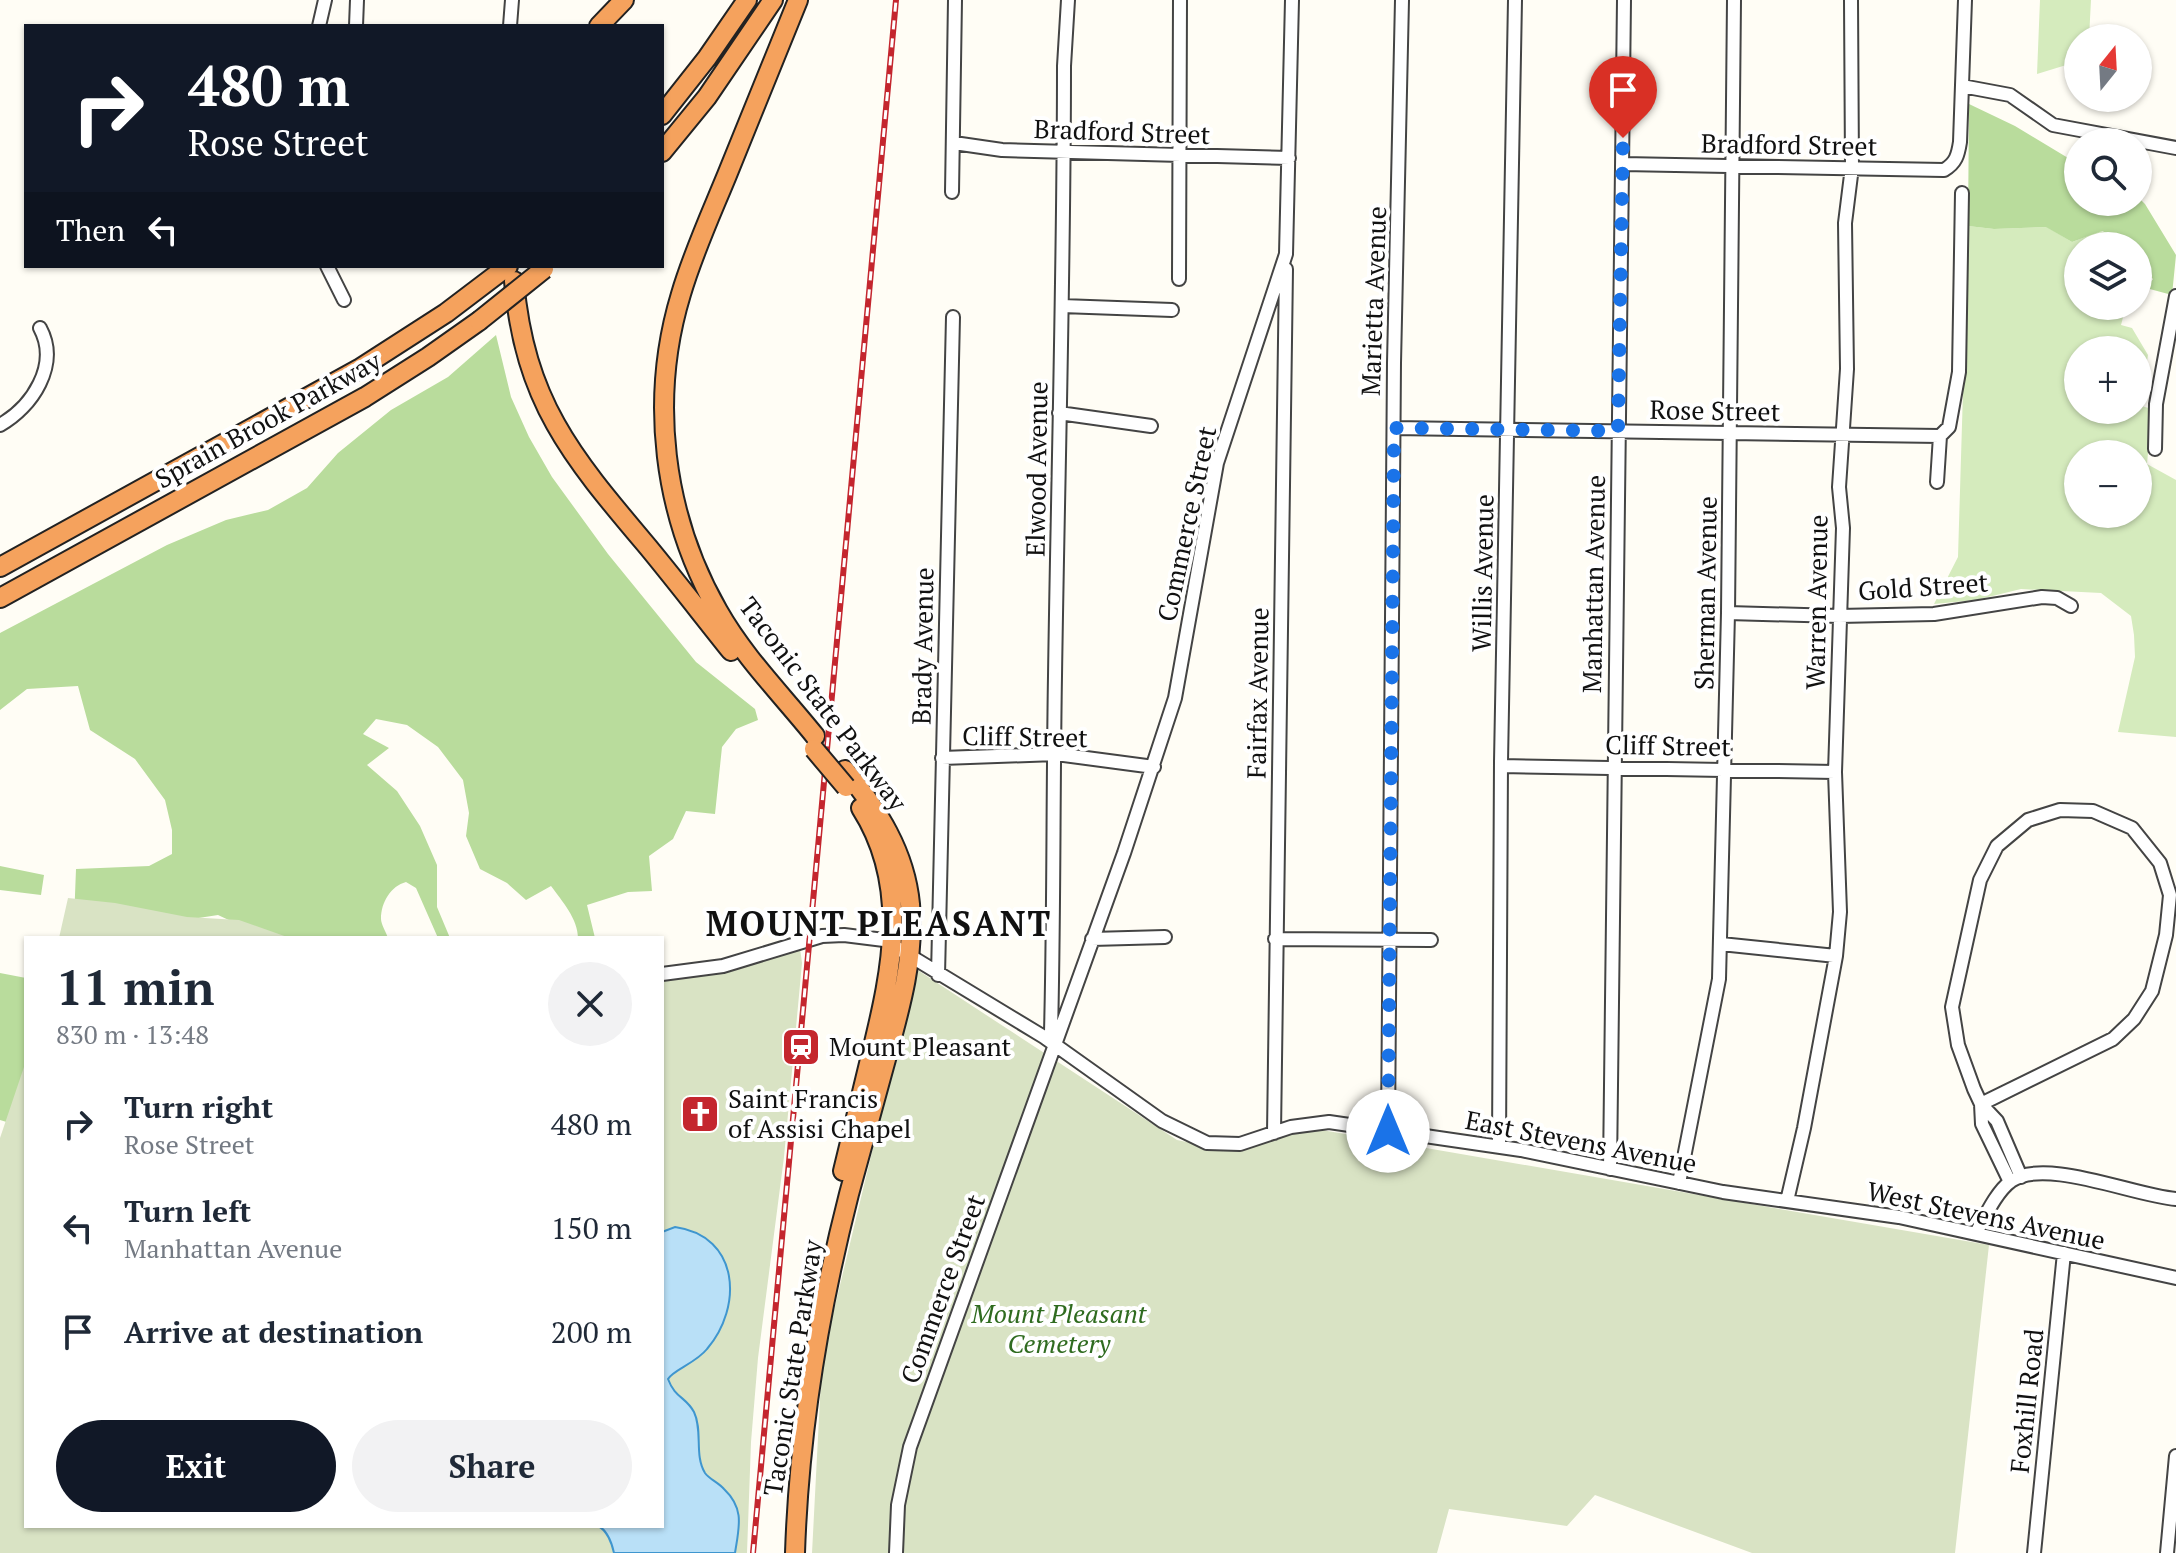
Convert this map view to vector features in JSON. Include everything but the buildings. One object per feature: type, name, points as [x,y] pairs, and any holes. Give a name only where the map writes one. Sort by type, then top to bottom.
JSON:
[{"type":"highway","points":[[601,24],[624,0]]},
{"type":"highway","points":[[664,112],[747,0]]},
{"type":"highway","points":[[664,150],[707,97],[773,0]]},
{"type":"highway","name":"Taconic State Parkway","points":[[795,1553],[803,1440],[826,1298],[849,1194],[896,1021],[909,956],[909,899],[899,856],[879,815],[815,742],[737,640],[702,579],[688,546],[674,497],[665,443],[664,411],[669,343],[686,278],[798,0]]},
{"type":"highway","name":"Sprain Brook Parkway","points":[[0,567],[359,369],[416,334],[507,268]]},
{"type":"highway","name":"Taconic State Parkway","points":[[510,268],[530,369],[569,449],[749,673],[815,742]]},
{"type":"highway","name":"Sprain Brook Parkway","points":[[0,598],[365,397],[479,321],[545,268]]},
{"type":"highway","name":"Taconic State Parkway","points":[[784,1553],[792,1446],[809,1328],[830,1223],[889,980],[893,944],[893,901],[884,858],[867,817],[845,778]]},
{"type":"street","points":[[319,24],[325,0]]},
{"type":"street","points":[[356,24],[357,0]]},
{"type":"street","points":[[510,24],[512,0]]},
{"type":"street","points":[[952,192],[955,0]]},
{"type":"street","name":"Elwood Avenue","points":[[1053,939],[1064,66],[1068,0]]},
{"type":"street","points":[[1179,279],[1180,0]]},
{"type":"street","name":"Commerce Street","points":[[896,1553],[898,1505],[910,1447],[1154,767],[1175,698],[1217,463],[1286,254],[1292,0]]},
{"type":"street","name":"Marietta Avenue","points":[[1388,1131],[1394,428],[1402,0]]},
{"type":"street","name":"Willis Avenue","points":[[1499,1147],[1501,766],[1515,0]]},
{"type":"street","name":"Manhattan Avenue","points":[[1610,1169],[1624,0]]},
{"type":"street","name":"Sherman Avenue","points":[[1679,1183],[1719,979],[1721,944],[1728,613],[1734,0]]},
{"type":"street","name":"Warren Avenue","points":[[1787,1201],[1836,956],[1840,912],[1835,772],[1843,512],[1839,487],[1847,369],[1845,223],[1852,167],[1851,0]]},
{"type":"street","points":[[1965,0],[1962,86],[2010,95],[2053,125],[2176,148]]},
{"type":"street","name":"Bradford Street","points":[[1623,164],[1944,170],[1953,165],[1958,155],[1962,86]]},
{"type":"street","name":"Bradford Street","points":[[954,143],[1002,150],[1289,158]]},
{"type":"street","points":[[1937,482],[1940,436],[1949,427],[1959,372],[1962,193]]},
{"type":"street","name":"Fairfax Avenue","points":[[1274,1133],[1286,254]]},
{"type":"street","points":[[328,268],[344,300]]},
{"type":"street","points":[[2155,449],[2156,404],[2176,296]]},
{"type":"street","points":[[1062,306],[1172,310]]},
{"type":"street","name":"Brady Avenue","points":[[938,975],[953,317]]},
{"type":"street","points":[[0,425],[25,407],[41,381],[47,345],[40,328]]},
{"type":"street","points":[[1059,413],[1151,426]]},
{"type":"street","name":"Rose Street","points":[[1394,428],[1940,436]]},
{"type":"street","name":"Gold Street","points":[[1728,613],[1839,616],[1934,614],[2042,597],[2057,598],[2071,606]]},
{"type":"street","name":"Cliff Street","points":[[942,758],[1056,754],[1154,767]]},
{"type":"street","name":"Cliff Street","points":[[1501,766],[1835,772]]},
{"type":"street","points":[[1981,1104],[2113,1039],[2134,1019],[2152,991],[2166,935],[2170,895],[2160,863],[2132,828],[2093,811],[2060,810],[2028,820],[1997,846],[1980,880],[1952,1007],[1958,1045],[1981,1104],[1997,1121],[2016,1179]]},
{"type":"street","points":[[664,974],[723,966],[790,944],[837,935],[884,940],[893,944]]},
{"type":"street","points":[[1092,939],[1165,937]]},
{"type":"street","name":"Commerce Street","points":[[1053,939],[1051,1032],[1055,1045]]},
{"type":"street","points":[[1275,939],[1431,940]]},
{"type":"street","name":"East Stevens Avenue","points":[[893,944],[938,975],[1055,1045],[1186,1135],[1207,1143],[1240,1144],[1308,1123],[1329,1122],[1499,1147],[1787,1201]]},
{"type":"street","points":[[1721,944],[1836,956]]},
{"type":"street","points":[[1976,1233],[2016,1179],[2038,1173],[2067,1176],[2176,1199]]},
{"type":"street","name":"West Stevens Avenue","points":[[1787,1201],[1899,1217],[2176,1278]]},
{"type":"street","name":"Foxhill Road","points":[[2034,1553],[2064,1253]]},
{"type":"street","points":[[2167,1553],[2176,1456]]},
{"type":"green space","points":[[2040,0],[2091,0],[2090,24],[2064,24],[2064,66],[2037,74]]},
{"type":"green space","points":[[1969,104],[2015,126],[2064,156],[2064,216],[2152,216],[2176,255],[2172,295],[2152,290],[2152,232],[2064,232],[2064,237],[2046,227],[1994,229],[1968,226]]},
{"type":"green space","points":[[1968,226],[1994,229],[2047,227],[2064,237],[2064,320],[2122,320],[2121,325],[2132,328],[2137,336],[2064,336],[2064,424],[2151,424],[2149,440],[2064,440],[2064,528],[2152,528],[2152,467],[2176,480],[2176,737],[2118,732],[2135,657],[2134,635],[2131,616],[2101,593],[2021,589],[1976,600],[1934,604],[1958,557]]},
{"type":"green space","points":[[496,335],[511,397],[552,477],[608,554],[696,662],[755,709],[758,720],[736,729],[722,747],[715,814],[686,811],[673,839],[649,856],[652,891],[628,892],[587,905],[595,936],[578,936],[572,917],[551,886],[526,900],[507,883],[480,869],[466,836],[469,813],[463,780],[438,747],[407,725],[376,719],[363,734],[389,748],[367,765],[397,791],[420,826],[437,865],[437,907],[449,936],[437,936],[416,888],[406,882],[391,891],[383,907],[381,921],[387,936],[250,936],[248,929],[218,915],[140,927],[74,921],[76,869],[149,866],[172,854],[172,830],[165,800],[135,759],[90,730],[78,686],[27,689],[0,710],[0,633],[167,545],[226,520],[268,510],[307,488],[338,453],[391,410],[448,377]]},
{"type":"green space","points":[[0,866],[44,875],[41,895],[0,890]]},
{"type":"green space","points":[[68,898],[115,903],[187,917],[239,920],[284,936],[59,936]]},
{"type":"green space","points":[[800,948],[802,963],[784,1157],[758,1358],[747,1553],[0,1553],[0,1138],[24,1067],[24,1528],[664,1528],[664,978]]},
{"type":"green space","name":"Mount Pleasant Cemetery","points":[[916,969],[1177,1140],[1226,1150],[1316,1129],[1989,1245],[1955,1553],[1752,1553],[1595,1495],[1567,1526],[1449,1509],[1437,1553],[812,1553],[822,1360]]},
{"type":"green space","points":[[0,973],[24,978],[24,1127],[0,1120]]},
{"type":"water","points":[[675,1227],[697,1233],[712,1244],[723,1258],[729,1276],[730,1294],[719,1332],[702,1354],[668,1379],[697,1419],[700,1459],[705,1473],[731,1496],[738,1511],[735,1553],[614,1553],[601,1528],[664,1528],[664,1231]]},
{"type":"railway","points":[[753,1553],[896,0]]},
{"type":"place","name":"Mount Pleasant","points":[[801,1047]]},
{"type":"place","name":"Saint Francis of Assisi Chapel","points":[[700,1114]]},
{"type":"district","name":"MOUNT PLEASANT","points":[[879,924]]},
{"type":"route","points":[[1388,1131],[1394,428],[1618,431],[1623,138]]}]
